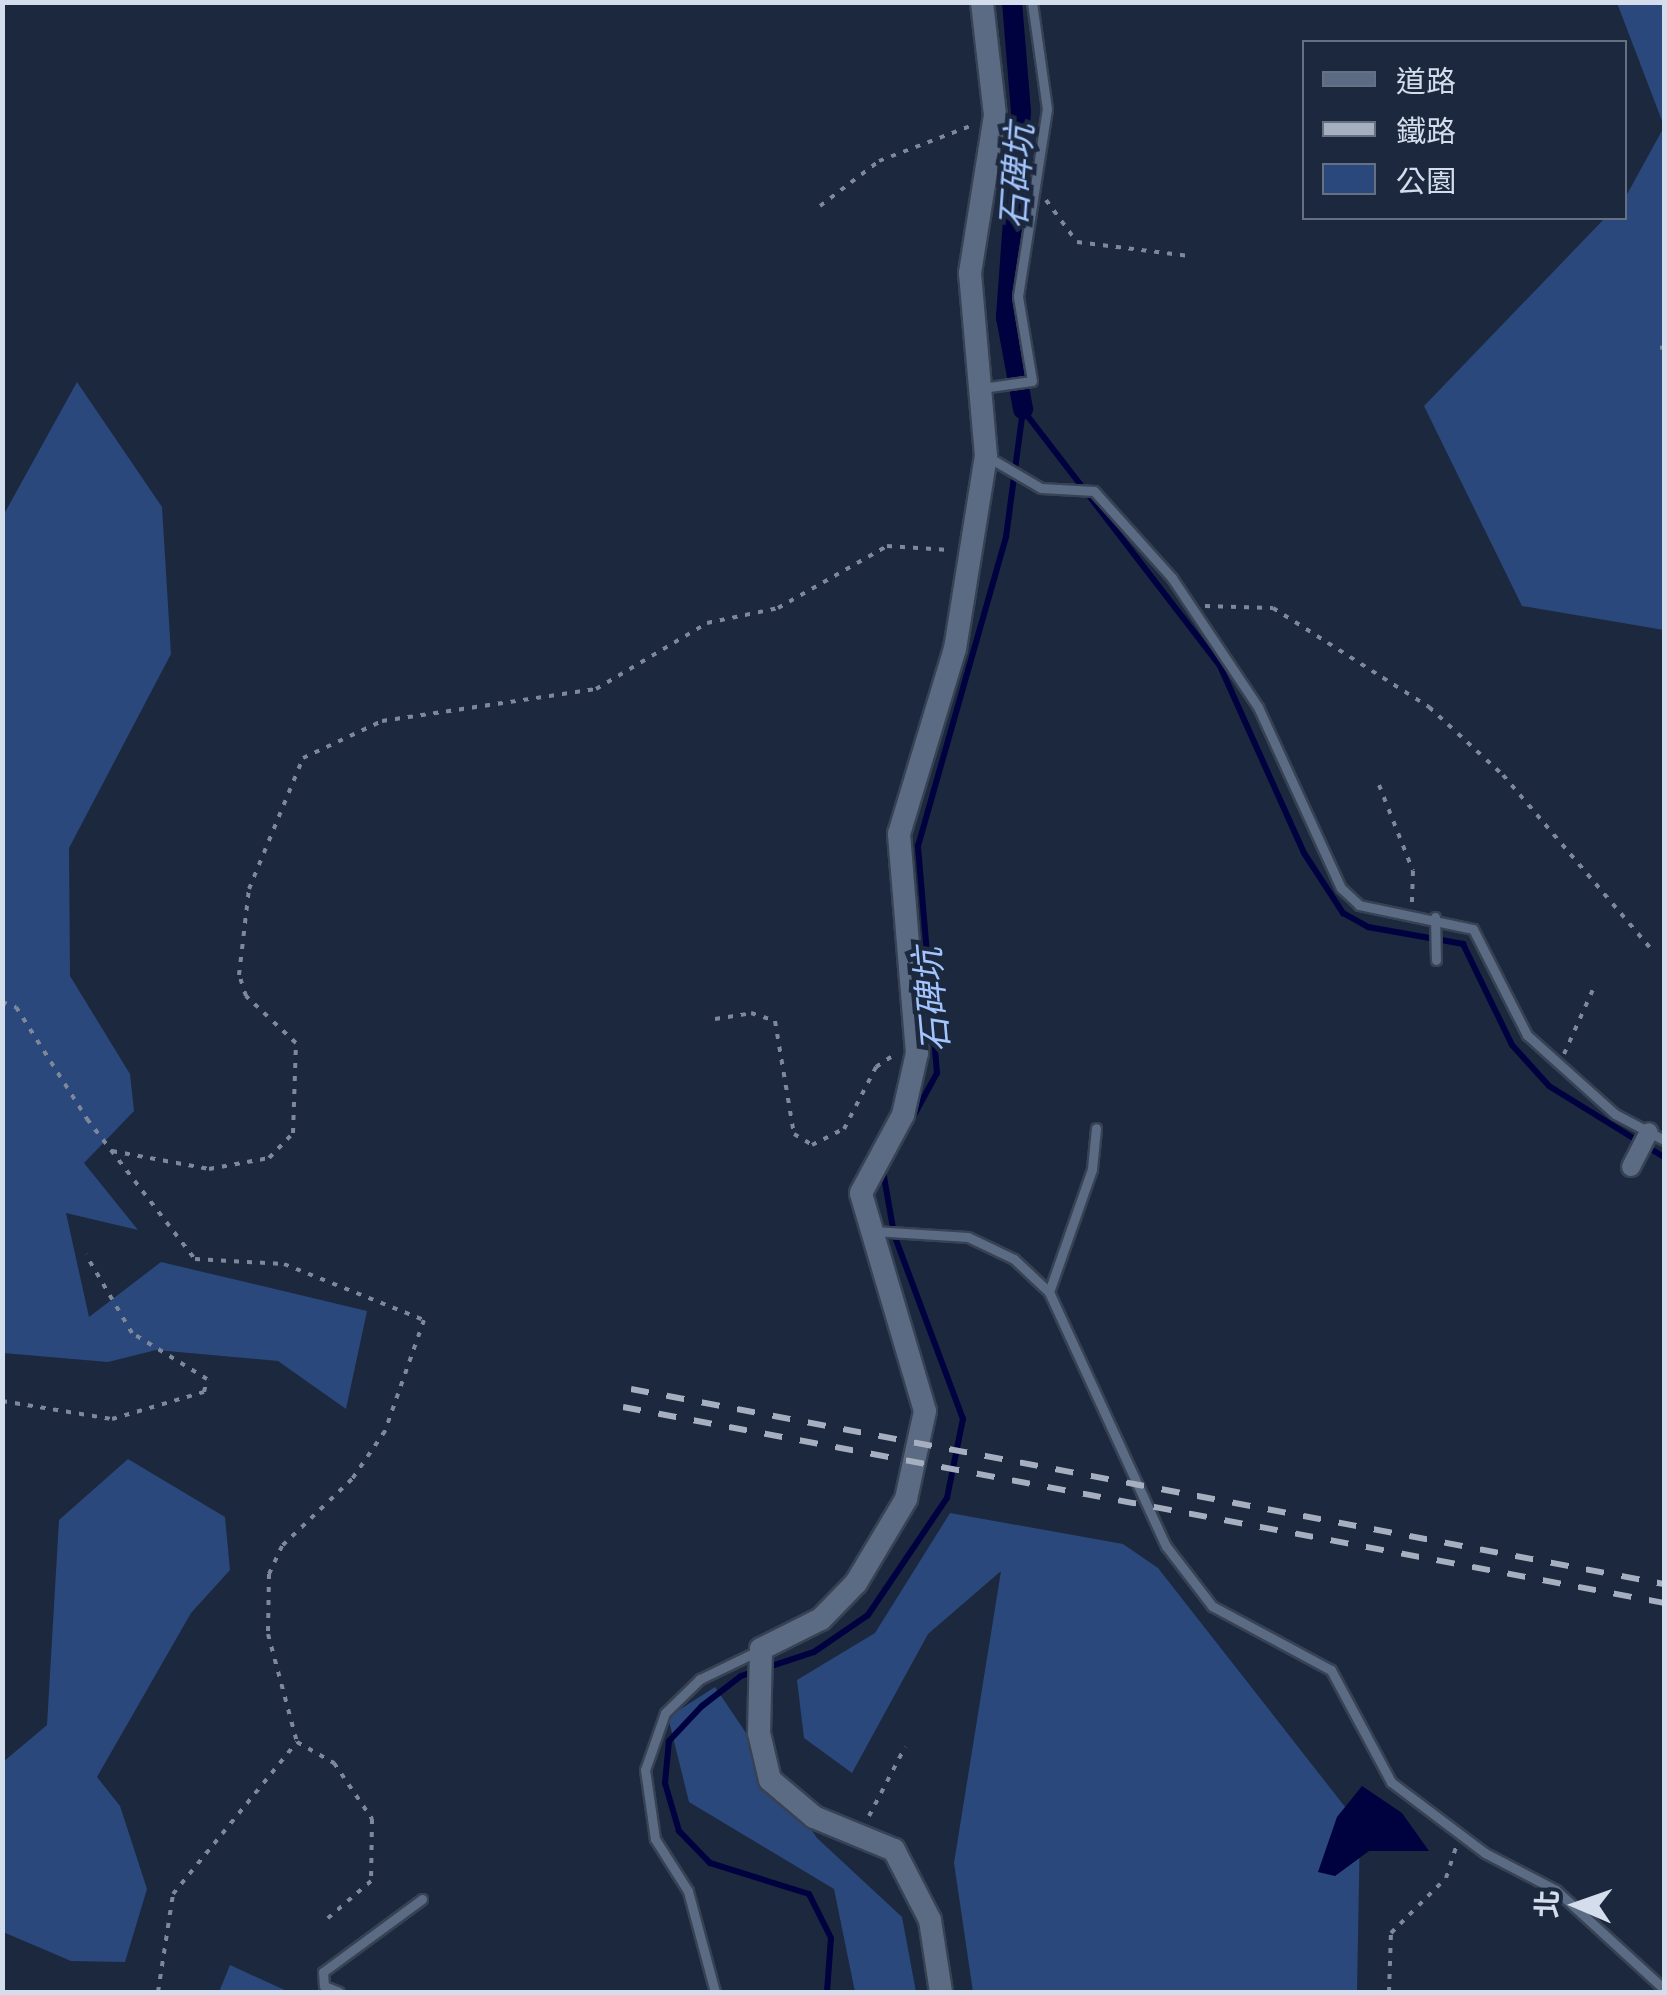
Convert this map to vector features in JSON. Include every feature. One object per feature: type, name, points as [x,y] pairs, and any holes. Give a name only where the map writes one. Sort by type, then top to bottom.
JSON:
[{"type":"street","points":[[941,1992],[919,1892],[894,1850],[814,1817],[770,1780],[759,1733],[761,1649],[835,1608],[910,1484],[926,1411],[869,1231],[861,1193],[902,1115],[917,1053],[898,834],[955,649],[986,456],[970,272],[995,115],[982,2]]},
{"type":"street","points":[[1631,1167],[1657,1136]]},
{"type":"lane","points":[[982,388],[1032,381],[1018,296],[1038,189],[1047,109],[1032,2]]},
{"type":"lane","points":[[986,456],[1041,488],[1094,490],[1195,608],[1258,707],[1342,888],[1360,904],[1436,917],[1473,929],[1527,1036],[1558,1067],[1657,1136]]},
{"type":"lane","points":[[1436,917],[1436,960]]},
{"type":"lane","points":[[1049,1292],[1092,1169],[1096,1128]]},
{"type":"lane","points":[[869,1231],[908,1229],[968,1237],[1014,1259],[1049,1292],[1166,1546],[1212,1606],[1331,1670],[1391,1782],[1454,1830],[1556,1890],[1664,1990]]},
{"type":"lane","points":[[715,1992],[688,1891],[655,1839],[645,1770],[665,1713],[700,1679],[761,1649]]},
{"type":"lane","points":[[339,1992],[324,1986],[323,1972],[422,1899]]},
{"type":"path","points":[[820,206],[879,161],[995,115]]},
{"type":"path","points":[[1038,189],[1077,242],[1188,256]]},
{"type":"path","points":[[112,1151],[209,1168],[269,1158],[293,1134],[296,1043],[246,996],[239,975],[249,890],[303,758],[382,721],[596,689],[707,622],[778,608],[887,546],[973,552]]},
{"type":"path","points":[[1195,608],[1274,608],[1429,707],[1492,763],[1652,950]]},
{"type":"path","points":[[1379,785],[1413,871],[1412,915]]},
{"type":"path","points":[[1558,1067],[1595,985]]},
{"type":"path","points":[[2,1002],[64,1071],[112,1151],[195,1259],[284,1264],[424,1320],[385,1430],[268,1574],[268,1634],[297,1742],[334,1764],[372,1819],[371,1881],[328,1918]]},
{"type":"path","points":[[714,1018],[751,1013],[775,1021],[794,1134],[812,1145],[844,1129],[892,1053],[917,1053]]},
{"type":"path","points":[[2,1401],[112,1419],[204,1392],[207,1379],[132,1333],[86,1255]]},
{"type":"path","points":[[158,1992],[173,1894],[297,1742]]},
{"type":"path","points":[[859,1833],[905,1747]]},
{"type":"path","points":[[1389,1992],[1391,1934],[1446,1878],[1454,1830]]},
{"type":"green space","points":[[1617,3],[1664,3],[1664,126]]},
{"type":"green space","points":[[1664,127],[1664,630],[1522,606],[1424,406],[1603,220],[1627,220],[1627,194]]},
{"type":"green space","points":[[77,382],[162,507],[171,654],[69,848],[70,976],[130,1074],[134,1111],[84,1163],[138,1230],[66,1213],[89,1317],[161,1262],[367,1311],[346,1409],[278,1361],[156,1350],[108,1362],[3,1353],[3,516]]},
{"type":"green space","points":[[128,1459],[225,1517],[230,1570],[191,1613],[97,1777],[120,1806],[147,1889],[125,1962],[71,1961],[3,1932],[3,1762],[47,1725],[59,1520]]},
{"type":"green space","points":[[950,1513],[1123,1544],[1158,1568],[1360,1826],[1357,1992],[973,1992],[954,1863],[1001,1571],[928,1634],[852,1773],[804,1738],[797,1680],[875,1633]]},
{"type":"green space","points":[[715,1687],[817,1838],[902,1917],[916,1992],[855,1992],[834,1889],[689,1802],[668,1717]]},
{"type":"green space","points":[[230,1965],[289,1992],[219,1992]]},
{"type":"shaded area","points":[[1362,1786],[1402,1813],[1429,1851],[1369,1851],[1335,1876],[1318,1872],[1337,1817]]},
{"type":"waterway","name":"石碑坑","points":[[1012,2],[1021,112],[1006,317],[1023,409]]},
{"type":"waterway","name":"石碑坑","points":[[913,1117],[937,1073],[918,846],[1006,537],[1023,409]]},
{"type":"waterway","points":[[1023,410],[1220,666],[1304,853],[1343,913],[1368,927],[1463,944],[1512,1045],[1549,1086],[1664,1157]]},
{"type":"waterway","name":"石碑坑","points":[[827,1992],[831,1938],[809,1894],[710,1863],[679,1831],[665,1783],[669,1741],[702,1706],[741,1676],[814,1652],[868,1615],[947,1498],[963,1419],[894,1234],[883,1171]]},
{"type":"railway","points":[[631,1389],[1664,1584]]},
{"type":"railway","points":[[623,1407],[1664,1603]]}]
